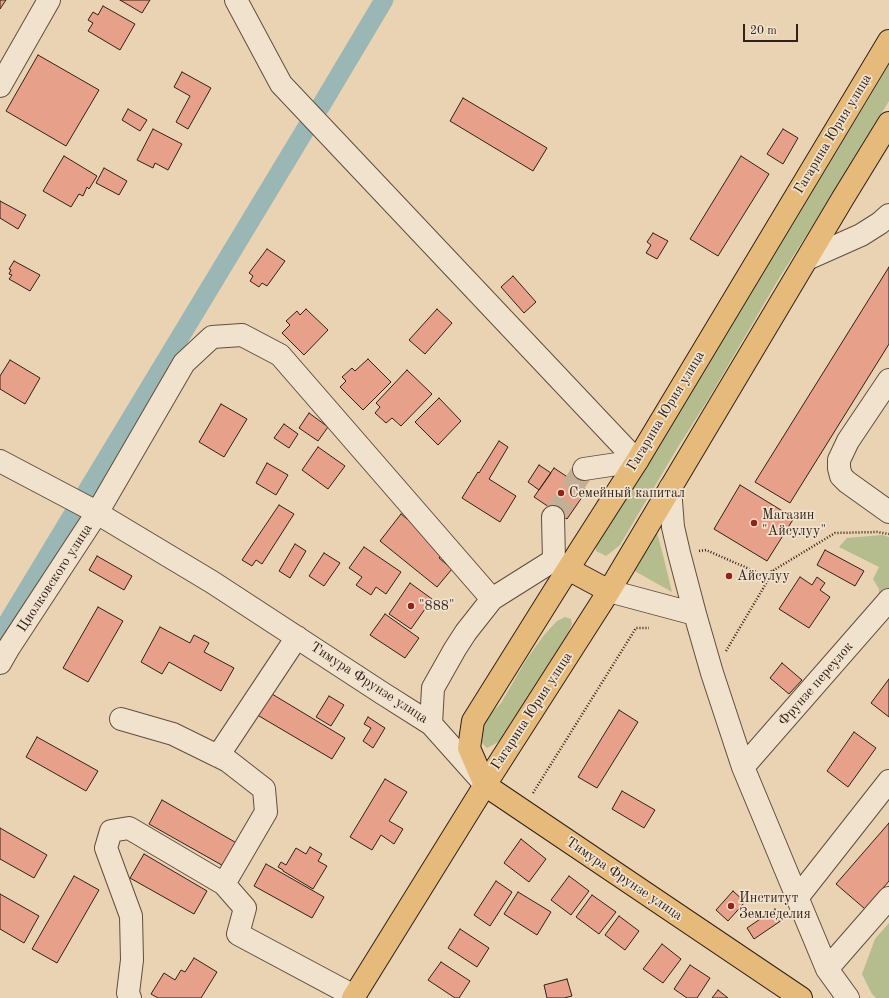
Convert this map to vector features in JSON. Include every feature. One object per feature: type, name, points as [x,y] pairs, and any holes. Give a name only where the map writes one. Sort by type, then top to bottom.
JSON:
[{"type":"main road","name":"Гагарина Юрия улица","points":[[485,785],[469,748],[474,721],[561,565],[637,461],[889,41]]},
{"type":"main road","name":"Гагарина Юрия улица","points":[[354,997],[485,785],[609,591],[889,123]]},
{"type":"main road","points":[[561,565],[609,591]]},
{"type":"main road","name":"Тимура Фрунзе улица","points":[[485,785],[800,998]]},
{"type":"street","points":[[0,86],[49,0]]},
{"type":"street","points":[[236,0],[281,84],[637,461]]},
{"type":"street","points":[[807,259],[861,235],[880,223],[889,215]]},
{"type":"street","name":"Циолковского улица","points":[[3,655],[87,507],[184,363],[212,337],[242,335],[280,356],[492,599]]},
{"type":"street","points":[[889,380],[848,441],[839,460],[839,468],[842,476],[847,482],[889,512]]},
{"type":"street","name":"Тимура Фрунзе улица","points":[[0,461],[87,507],[212,582],[431,724],[485,785]]},
{"type":"street","points":[[584,470],[637,461]]},
{"type":"street","points":[[670,488],[673,527],[678,553],[712,673],[743,767],[827,969],[848,998]]},
{"type":"street","points":[[431,724],[433,688],[466,632],[492,599],[561,565],[553,517]]},
{"type":"street","points":[[609,591],[695,614]]},
{"type":"street","name":"Фрунзе переулок","points":[[743,767],[889,600]]},
{"type":"street","points":[[218,756],[297,637]]},
{"type":"street","points":[[121,719],[173,734],[218,756],[228,761],[264,789],[266,812],[224,884]]},
{"type":"street","points":[[797,898],[889,781]]},
{"type":"street","points":[[130,998],[128,993],[132,960],[131,916],[106,848],[111,831],[130,828],[224,884],[245,908],[238,934],[354,997]]},
{"type":"street","points":[[827,969],[889,898]]},
{"type":"path","points":[[678,553],[706,550],[763,575],[774,570],[835,533],[877,532],[889,534]]},
{"type":"path","points":[[712,673],[774,570]]},
{"type":"path","points":[[533,793],[636,628],[649,628]]},
{"type":"green space","points":[[889,64],[889,101],[778,280],[620,545],[606,556],[596,551],[596,539]]},
{"type":"green space","points":[[656,529],[663,555],[672,592],[631,569]]},
{"type":"green space","points":[[882,535],[889,537],[889,590],[879,604],[879,589],[873,579],[879,567],[839,547],[847,538]]},
{"type":"green space","points":[[565,617],[571,619],[572,624],[565,640],[502,740],[487,748],[482,743],[481,730],[486,718],[501,703],[526,660],[544,635],[557,621]]},
{"type":"green space","points":[[889,923],[889,998],[876,998],[872,994],[862,974],[875,939]]},
{"type":"building","points":[[0,0],[6,0],[0,9]]},
{"type":"building","points":[[120,0],[150,0],[142,13]]},
{"type":"building","points":[[103,6],[135,24],[120,50],[88,31],[93,23],[88,20],[93,12],[98,15]]},
{"type":"building","points":[[38,55],[99,90],[66,146],[6,111]]},
{"type":"building","points":[[182,72],[211,88],[188,129],[176,122],[190,96],[174,87]]},
{"type":"building","points":[[463,98],[547,148],[533,171],[450,121]]},
{"type":"building","points":[[128,109],[147,120],[140,131],[122,120]]},
{"type":"building","points":[[153,129],[182,144],[168,170],[155,163],[153,168],[137,160]]},
{"type":"building","points":[[783,129],[798,138],[783,164],[767,154]]},
{"type":"building","points":[[64,156],[97,176],[89,189],[87,187],[83,196],[79,194],[71,207],[43,191]]},
{"type":"building","points":[[741,156],[769,174],[718,256],[690,239]]},
{"type":"building","points":[[104,168],[127,181],[119,195],[96,183]]},
{"type":"building","points":[[0,201],[26,215],[18,229],[0,218]]},
{"type":"building","points":[[653,233],[668,241],[657,259],[646,253],[651,245],[647,242]]},
{"type":"building","points":[[267,249],[285,261],[267,286],[262,283],[259,287],[250,281],[253,276],[249,273]]},
{"type":"building","points":[[14,261],[40,275],[30,291],[9,279],[12,275],[9,274],[11,270],[9,269]]},
{"type":"building","points":[[889,267],[889,344],[790,503],[755,482]]},
{"type":"building","points":[[513,276],[536,302],[524,313],[501,287]]},
{"type":"building","points":[[306,309],[328,330],[304,355],[282,333],[290,325],[286,321],[297,311],[300,315]]},
{"type":"building","points":[[437,309],[452,323],[425,354],[409,340]]},
{"type":"building","points":[[368,359],[391,382],[363,410],[340,387],[346,381],[342,377],[352,368],[355,371]]},
{"type":"building","points":[[10,360],[40,378],[25,404],[0,389],[0,376]]},
{"type":"building","points":[[407,370],[432,394],[401,426],[392,418],[386,423],[375,413],[380,407],[376,403]]},
{"type":"building","points":[[439,398],[461,421],[438,445],[415,422]]},
{"type":"building","points":[[221,404],[247,419],[224,457],[199,442]]},
{"type":"building","points":[[309,413],[328,427],[318,441],[299,428]]},
{"type":"building","points":[[284,424],[298,434],[289,448],[274,438]]},
{"type":"building","points":[[499,441],[508,447],[489,479],[516,496],[500,522],[462,498]]},
{"type":"building","points":[[318,447],[345,466],[328,489],[302,470]]},
{"type":"building","points":[[267,463],[288,475],[276,495],[256,483]]},
{"type":"building","points":[[539,465],[551,473],[539,490],[528,482]]},
{"type":"building","name":"Семейный капитал","points":[[554,468],[587,490],[567,519],[534,497]]},
{"type":"building","name":"Магазин \"Айсулуу\"","points":[[740,485],[794,518],[767,561],[714,529]]},
{"type":"building","points":[[279,505],[294,514],[262,564],[256,560],[252,566],[242,560]]},
{"type":"building","points":[[401,514],[445,550],[439,558],[452,569],[437,587],[380,541]]},
{"type":"building","points":[[295,544],[306,551],[290,578],[279,571]]},
{"type":"building","points":[[364,547],[401,572],[386,594],[376,587],[371,595],[356,585],[362,577],[349,568]]},
{"type":"building","points":[[825,550],[864,571],[855,586],[817,565]]},
{"type":"building","points":[[324,553],[340,563],[324,586],[309,576]]},
{"type":"building","points":[[97,556],[132,576],[124,590],[89,570]]},
{"type":"building","points":[[800,577],[812,585],[817,577],[825,583],[820,590],[830,597],[809,628],[779,609]]},
{"type":"building","name":"\"888\"","points":[[410,583],[432,599],[411,629],[389,614]]},
{"type":"building","points":[[98,607],[123,621],[88,682],[63,668]]},
{"type":"building","points":[[385,614],[419,638],[405,658],[370,635]]},
{"type":"building","points":[[160,627],[190,643],[194,635],[209,643],[204,652],[234,668],[221,691],[169,662],[162,674],[141,662]]},
{"type":"building","points":[[782,663],[802,680],[789,694],[770,678]]},
{"type":"building","points":[[889,679],[889,717],[871,703]]},
{"type":"building","points":[[267,691],[345,738],[332,759],[254,713]]},
{"type":"building","points":[[329,696],[344,705],[331,726],[316,717]]},
{"type":"building","points":[[619,710],[638,722],[597,788],[578,777]]},
{"type":"building","points":[[368,717],[385,728],[373,748],[363,741],[371,728],[364,724]]},
{"type":"building","points":[[854,732],[876,748],[848,787],[827,771]]},
{"type":"building","points":[[37,737],[98,771],[86,791],[26,757]]},
{"type":"building","points":[[385,779],[407,792],[389,821],[403,829],[394,844],[381,835],[372,850],[350,837]]},
{"type":"building","points":[[622,791],[655,810],[644,828],[612,809]]},
{"type":"building","points":[[162,800],[240,845],[227,868],[149,824]]},
{"type":"building","points":[[889,823],[889,881],[865,909],[836,884]]},
{"type":"building","points":[[0,828],[47,855],[34,878],[0,859]]},
{"type":"building","points":[[521,839],[546,859],[529,882],[504,863]]},
{"type":"building","points":[[310,847],[322,854],[318,861],[327,866],[313,889],[278,867],[281,862],[286,865],[296,848],[306,854]]},
{"type":"building","points":[[144,854],[207,891],[194,914],[130,878]]},
{"type":"building","points":[[266,864],[324,897],[312,918],[254,886]]},
{"type":"building","points":[[74,876],[99,890],[57,963],[32,949]]},
{"type":"building","points":[[569,876],[589,891],[571,915],[551,900]]},
{"type":"building","points":[[496,881],[512,892],[490,926],[474,915]]},
{"type":"building","name":"Институт Земледелия","points":[[733,891],[745,902],[728,921],[716,910]]},
{"type":"building","points":[[518,892],[551,912],[537,935],[504,914]]},
{"type":"building","points":[[0,894],[39,916],[24,943],[0,929]]},
{"type":"building","points":[[592,895],[616,912],[599,934],[576,917]]},
{"type":"building","points":[[775,909],[782,920],[754,939],[747,928]]},
{"type":"building","points":[[619,916],[639,931],[625,950],[605,935]]},
{"type":"building","points":[[460,929],[489,948],[477,967],[448,948]]},
{"type":"building","points":[[662,944],[681,959],[663,983],[643,969]]},
{"type":"building","points":[[194,958],[217,972],[201,998],[158,998],[151,994],[164,973],[175,980],[181,970],[185,972]]},
{"type":"building","points":[[441,962],[470,981],[459,998],[455,998],[428,980]]},
{"type":"building","points":[[690,965],[710,978],[697,998],[687,998],[674,989]]},
{"type":"building","points":[[567,979],[572,996],[564,998],[547,998],[544,985]]},
{"type":"building","points":[[718,990],[728,998],[712,998]]},
{"type":"waterway","points":[[0,635],[384,0]]},
{"type":"tunnel","points":[[553,517],[584,469]]},
{"type":"place","name":"Семейный капитал","points":[[561,493]]},
{"type":"place","name":"Магазин \"Айсулуу\"","points":[[754,523]]},
{"type":"place","name":"Айсулуу","points":[[729,576]]},
{"type":"place","name":"\"888\"","points":[[411,606]]},
{"type":"place","name":"Институт Земледелия","points":[[731,906]]}]
